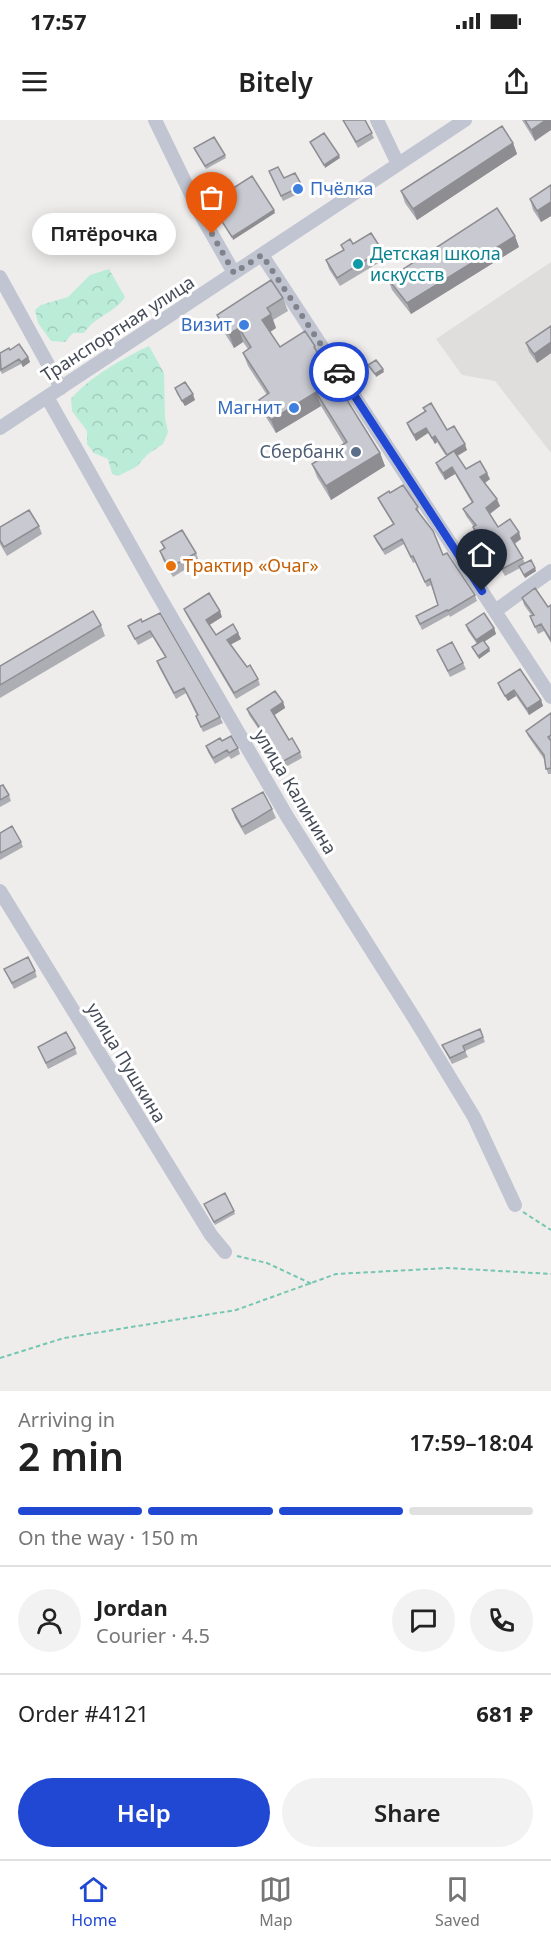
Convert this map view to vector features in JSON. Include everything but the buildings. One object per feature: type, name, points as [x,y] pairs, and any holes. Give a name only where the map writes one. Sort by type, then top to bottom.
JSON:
[{"type":"street","points":[[155,120],[201,215],[234,273]]},
{"type":"street","points":[[377,120],[398,164]]},
{"type":"street","name":"Транспортная улица","points":[[0,428],[465,120]]},
{"type":"street","points":[[262,255],[551,697]]},
{"type":"street","points":[[0,277],[61,388]]},
{"type":"street","name":"улица Калинина","points":[[47,397],[288,818],[474,1117],[515,1204]]},
{"type":"street","points":[[495,611],[551,571]]},
{"type":"street","name":"улица Пушкина","points":[[0,891],[205,1225],[225,1252]]},
{"type":"path","points":[[515,1204],[551,1230]]},
{"type":"path","points":[[225,1252],[267,1263],[312,1284]]},
{"type":"path","points":[[1,1356],[64,1338],[236,1310],[336,1274],[448,1268],[551,1274]]},
{"type":"shaded area","points":[[551,262],[551,453],[495,381],[462,375],[436,339]]},
{"type":"green space","points":[[109,269],[125,297],[121,302],[94,322],[84,333],[73,333],[65,342],[51,341],[38,323],[35,310],[41,305],[68,297],[90,275]]},
{"type":"green space","points":[[149,346],[164,373],[165,418],[168,432],[163,444],[148,454],[136,467],[118,476],[112,474],[108,459],[94,453],[87,444],[87,431],[72,411],[71,399],[97,376]]},
{"type":"way so far","points":[[212,234],[234,273],[262,255],[339,372]]},
{"type":"place","name":"Пчёлка","points":[[298,189]]},
{"type":"place","name":"Пятёрочка","points":[[212,234]]},
{"type":"place","name":"Детская школа искусств","points":[[358,264]]},
{"type":"place","name":"Визит","points":[[244,325]]},
{"type":"place","name":"Магнит","points":[[294,408]]},
{"type":"place","name":"Сбербанк","points":[[356,452]]},
{"type":"place","name":"Трактир «Очаг»","points":[[171,566]]},
{"type":"route","points":[[339,372],[482,591]]}]
